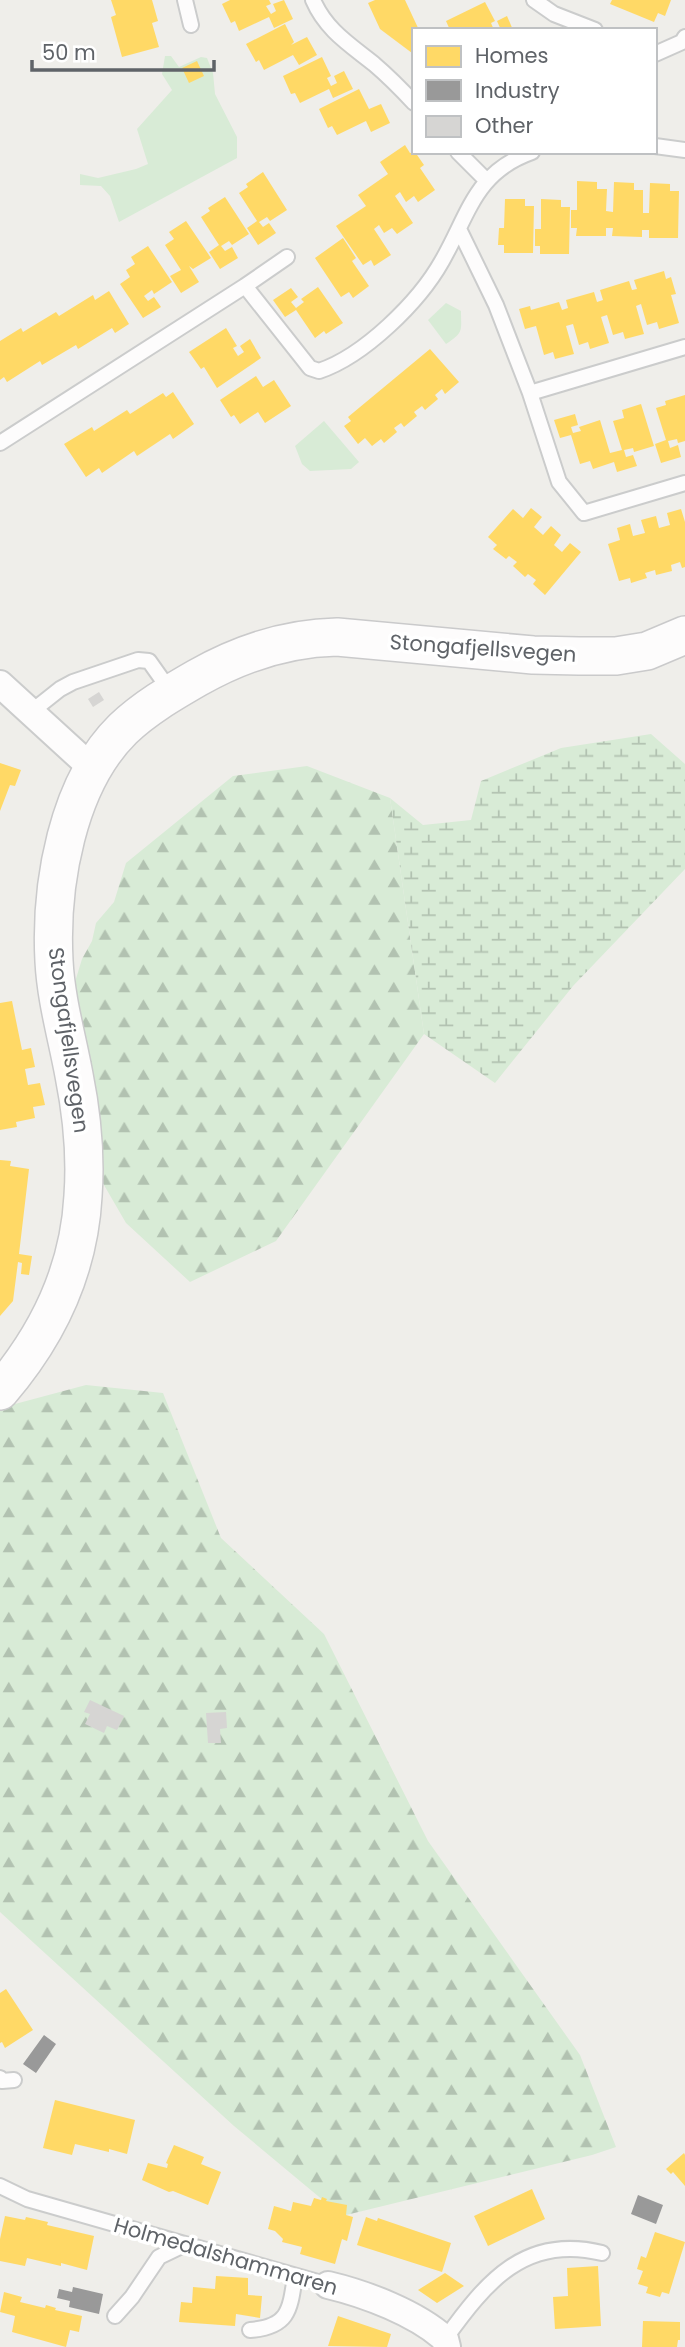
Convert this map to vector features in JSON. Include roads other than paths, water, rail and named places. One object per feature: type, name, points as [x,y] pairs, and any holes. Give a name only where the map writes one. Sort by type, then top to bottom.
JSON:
[{"type":"street","name":"Stongafjellsvegen","points":[[0,1391],[27,1358],[47,1327],[62,1292],[80,1221],[83,1198],[83,1127],[59,1005],[54,963],[56,892],[63,851],[93,769],[104,751],[123,730],[171,693],[212,670],[246,654],[279,643],[308,638],[337,637],[533,655],[616,656],[647,651],[685,635]]},
{"type":"street","points":[[0,684],[93,769]]},
{"type":"street","name":"Holmedalshammaren","points":[[328,2285],[359,2292],[423,2323],[446,2343]]},
{"type":"lane","points":[[185,0],[191,25]]},
{"type":"lane","points":[[313,0],[318,12],[337,37],[394,82],[412,101]]},
{"type":"lane","points":[[534,0],[554,14],[590,28]]},
{"type":"lane","points":[[657,53],[682,42],[685,37]]},
{"type":"lane","points":[[657,146],[685,150]]},
{"type":"lane","points":[[460,154],[486,180]]},
{"type":"lane","points":[[245,286],[310,368],[319,371],[342,361],[389,324],[421,292],[441,263],[486,180],[514,159],[527,154]]},
{"type":"lane","points":[[459,229],[496,305],[530,393],[559,482],[584,513],[685,483]]},
{"type":"lane","points":[[0,443],[287,257]]},
{"type":"lane","points":[[530,393],[685,347]]},
{"type":"lane","points":[[31,712],[66,685],[138,660],[149,661],[171,693]]},
{"type":"lane","name":"Holmedalshammaren","points":[[0,2186],[27,2199],[328,2285]]},
{"type":"lane","points":[[115,2316],[159,2258],[184,2245]]},
{"type":"lane","name":"Holmedalshammaren","points":[[446,2343],[494,2280],[525,2258],[568,2247],[602,2253]]},
{"type":"lane","points":[[250,2330],[274,2326],[283,2319],[290,2306],[295,2276]]}]
